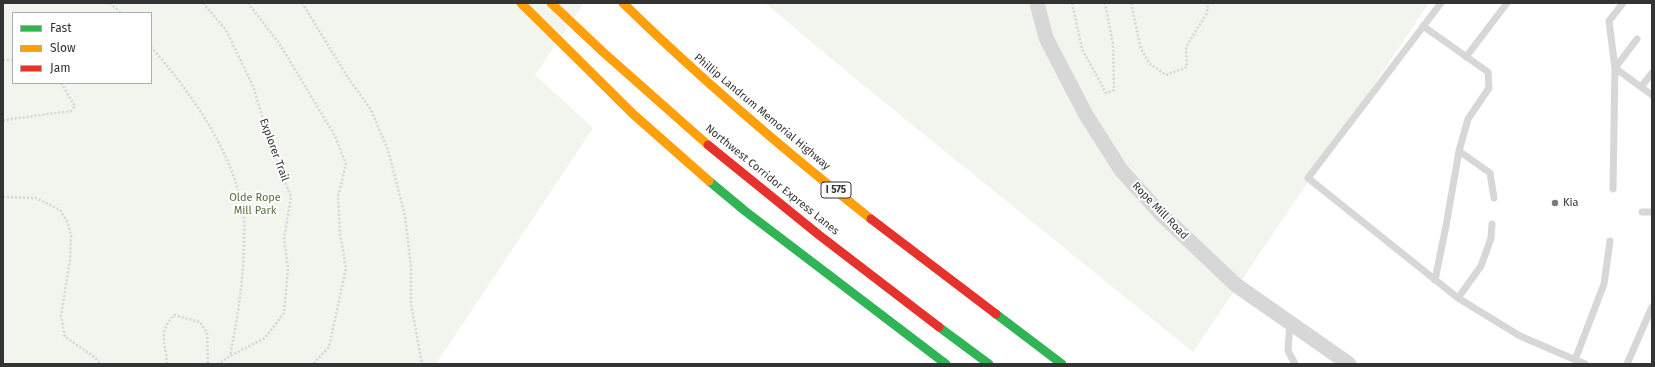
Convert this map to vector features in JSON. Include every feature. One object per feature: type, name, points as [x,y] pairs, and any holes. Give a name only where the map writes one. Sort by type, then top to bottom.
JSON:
[{"type":"highway","points":[[521,3],[633,114],[709,181],[745,211],[946,364]]},
{"type":"highway","name":"Northwest Corridor Express Lanes","points":[[551,3],[640,87],[759,187],[932,322],[989,364]]},
{"type":"highway","name":"Phillip Landrum Memorial Highway","points":[[623,3],[716,91],[792,155],[938,270],[1062,364]]},
{"type":"street","name":"Rope Mill Road","points":[[1037,3],[1046,38],[1086,115],[1121,170],[1162,214],[1236,284],[1349,364]]},
{"type":"lane","points":[[1441,3],[1308,178],[1458,298],[1520,336],[1585,364]]},
{"type":"lane","points":[[1466,57],[1507,3]]},
{"type":"lane","points":[[1613,189],[1615,68],[1609,21],[1623,3]]},
{"type":"lane","points":[[1423,26],[1488,72],[1489,88],[1468,119],[1459,150],[1435,280]]},
{"type":"lane","points":[[1615,68],[1637,40]]},
{"type":"lane","points":[[1615,68],[1652,95]]},
{"type":"lane","points":[[1642,87],[1652,73]]},
{"type":"lane","points":[[1459,150],[1490,173],[1494,198]]},
{"type":"lane","points":[[1642,212],[1652,212]]},
{"type":"lane","points":[[1458,298],[1481,266],[1491,238],[1492,224]]},
{"type":"lane","points":[[1575,360],[1604,284],[1610,241]]},
{"type":"lane","points":[[1627,364],[1652,307]]},
{"type":"lane","points":[[1290,322],[1288,351],[1295,364]]},
{"type":"path","points":[[110,3],[120,12]]},
{"type":"path","name":"Explorer Trail","points":[[203,3],[226,30],[252,86],[272,148],[292,197],[284,239],[288,268],[284,313],[265,338],[231,355],[218,364]]},
{"type":"path","points":[[248,3],[278,43],[311,96],[334,136],[346,164],[338,197],[340,234],[346,268],[329,347],[313,364]]},
{"type":"path","points":[[302,3],[346,76],[371,110],[388,150],[405,216],[411,267],[411,304],[422,364]]},
{"type":"path","points":[[1072,3],[1082,49],[1106,93],[1114,90],[1113,44],[1105,3]]},
{"type":"path","points":[[1131,3],[1141,49],[1150,64],[1166,74],[1187,67],[1186,48],[1207,13],[1208,3]]},
{"type":"path","points":[[152,48],[176,75],[219,143],[233,170],[244,212],[244,270],[231,355]]},
{"type":"path","points":[[3,122],[11,119],[71,111],[75,106],[61,84]]},
{"type":"path","points":[[3,197],[36,198],[60,210],[68,223],[71,236],[70,260],[61,316],[62,325],[65,337],[93,356],[101,364]]},
{"type":"path","points":[[167,364],[163,336],[167,323],[174,315],[200,322],[207,333],[208,364]]},
{"type":"green space","name":"Olde Rope Mill Park","points":[[3,3],[584,3],[535,75],[593,128],[436,364],[3,364]]},
{"type":"green space","points":[[765,3],[1429,3],[1193,352],[852,76]]},
{"type":"traffic: fast","points":[[709,181],[745,211],[946,364]]},
{"type":"traffic: fast","points":[[996,314],[1062,364]]},
{"type":"traffic: fast","points":[[939,327],[989,364]]},
{"type":"traffic: slow","points":[[521,3],[633,114],[709,181]]},
{"type":"traffic: slow","points":[[551,3],[603,52],[708,145]]},
{"type":"traffic: slow","points":[[623,3],[683,60],[744,114],[871,219]]},
{"type":"traffic: jam","points":[[708,145],[819,235],[939,327]]},
{"type":"traffic: jam","points":[[871,219],[996,314]]},
{"type":"place","name":"Kia","points":[[1555,203]]}]
